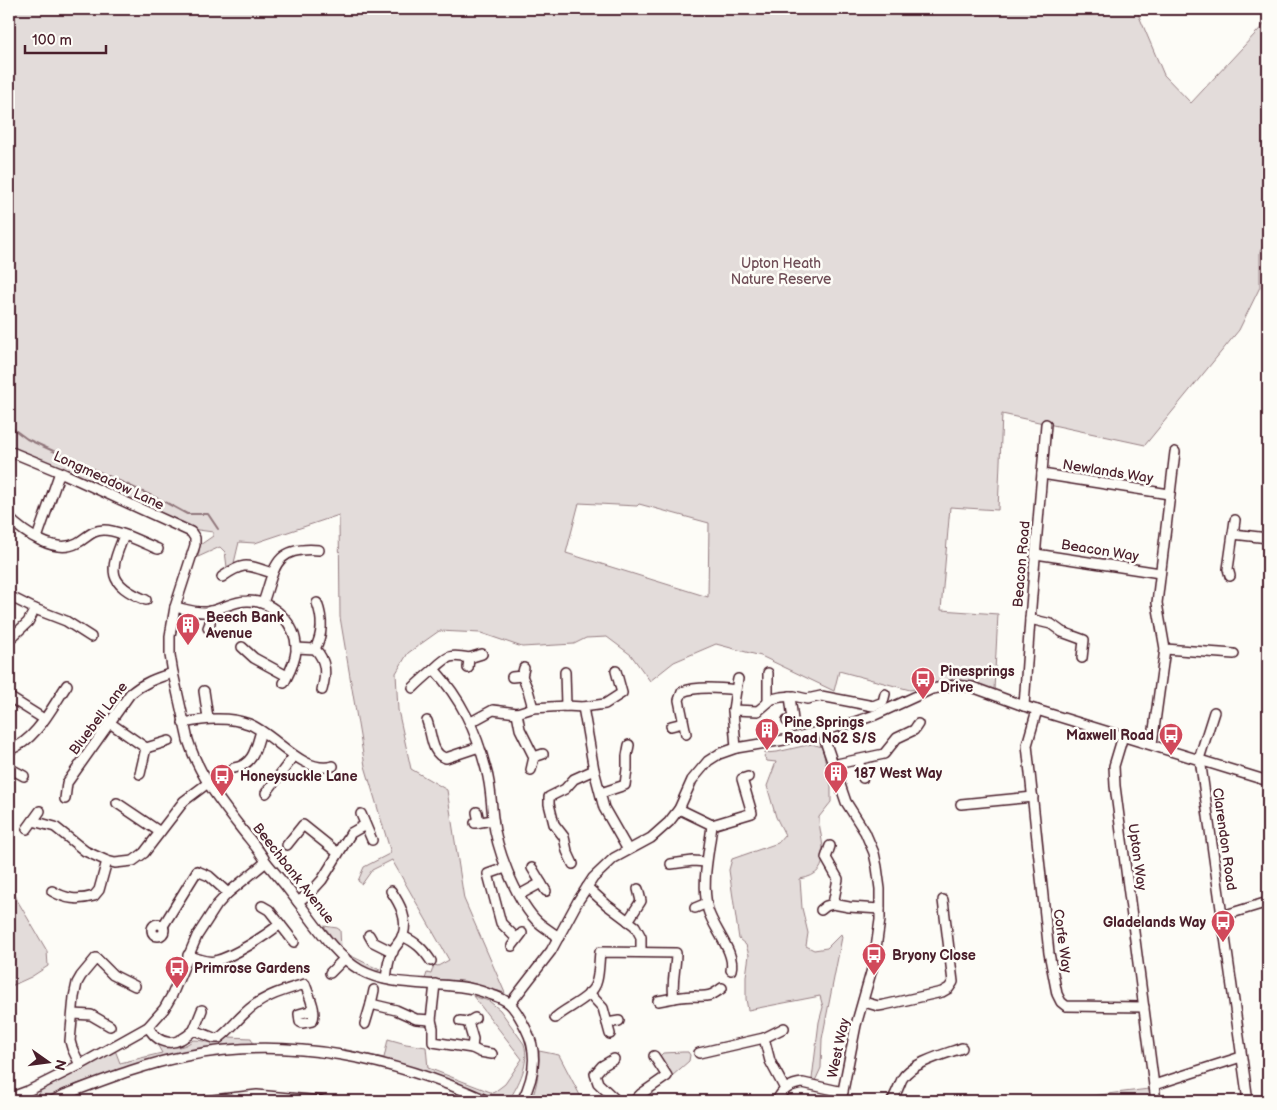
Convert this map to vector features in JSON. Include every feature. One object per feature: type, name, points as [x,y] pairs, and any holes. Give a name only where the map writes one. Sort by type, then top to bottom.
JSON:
[{"type":"street","name":"Beacon Road","points":[[1024,706],[1046,424]]},
{"type":"street","name":"Longmeadow Lane","points":[[9,451],[184,528],[191,532],[195,538]]},
{"type":"street","points":[[1152,744],[1165,649],[1157,603],[1175,452]]},
{"type":"street","points":[[37,538],[60,472]]},
{"type":"street","name":"Newlands Way","points":[[1042,474],[1170,494]]},
{"type":"street","points":[[9,518],[25,533],[49,544],[60,546],[77,543],[92,532],[102,530],[112,531],[158,549]]},
{"type":"street","points":[[1230,576],[1228,569],[1234,520]]},
{"type":"street","points":[[1232,534],[1268,538]]},
{"type":"street","points":[[124,536],[113,566],[115,577],[123,589],[146,600]]},
{"type":"street","name":"Beechbank Avenue","points":[[195,538],[195,545],[175,607],[170,636],[173,673],[183,723],[192,753],[208,783],[247,836],[260,850],[266,862],[344,958],[362,970],[386,979],[466,987],[512,1001]]},
{"type":"street","points":[[263,603],[272,573],[278,561],[289,553],[307,549],[319,550]]},
{"type":"street","name":"Beacon Way","points":[[1036,554],[1160,573]]},
{"type":"street","points":[[222,577],[236,567],[244,565],[272,573]]},
{"type":"street","points":[[9,596],[66,621],[90,637]]},
{"type":"street","points":[[175,607],[198,612],[210,611],[245,601],[263,603],[272,608],[286,620],[292,630],[296,648],[294,660],[286,680],[254,658],[242,647]]},
{"type":"street","points":[[315,649],[320,640],[322,625],[317,602]]},
{"type":"street","points":[[9,640],[28,622],[35,609]]},
{"type":"street","points":[[208,628],[210,611]]},
{"type":"street","points":[[1030,619],[1051,624],[1062,632],[1084,640],[1082,658]]},
{"type":"street","points":[[296,648],[315,649]]},
{"type":"street","points":[[315,649],[324,661],[322,690]]},
{"type":"street","points":[[1165,649],[1234,654]]},
{"type":"street","points":[[413,688],[447,657],[455,655],[469,658],[482,654]]},
{"type":"street","points":[[468,668],[469,658]]},
{"type":"street","points":[[434,669],[445,681],[471,722],[480,747],[487,771],[493,820],[505,868],[535,920],[559,937]]},
{"type":"street","points":[[566,670],[566,706]]},
{"type":"street","points":[[471,722],[493,710],[517,713],[533,708],[583,707],[605,704],[625,694],[616,671]]},
{"type":"street","name":"Bluebell Lane","points":[[65,798],[67,783],[130,694],[140,685],[173,673]]},
{"type":"street","points":[[768,673],[768,702]]},
{"type":"street","points":[[519,674],[528,690],[533,708]]},
{"type":"street","points":[[736,748],[733,710],[738,679]]},
{"type":"street","points":[[9,750],[19,747],[28,740],[67,684]]},
{"type":"street","points":[[522,1101],[532,1076],[533,1045],[512,1001],[559,937],[587,887],[600,870],[614,858],[660,831],[679,809],[692,780],[699,771],[719,754],[736,748],[822,732],[875,715],[932,689],[950,686],[972,687],[1024,706],[1268,781]]},
{"type":"street","points":[[686,734],[679,700],[682,692],[688,689],[720,688],[736,690]]},
{"type":"street","points":[[204,691],[208,718]]},
{"type":"street","points":[[733,710],[758,711],[775,698],[790,696],[805,700],[821,696],[873,706],[882,702],[885,694]]},
{"type":"street","points":[[787,721],[793,720],[790,696]]},
{"type":"street","points":[[9,698],[44,718]]},
{"type":"street","points":[[840,710],[842,699]]},
{"type":"street","points":[[583,707],[594,770],[604,808],[628,850]]},
{"type":"street","name":"Corfe Way","points":[[1037,710],[1026,745],[1049,953],[1057,994],[1061,1002],[1066,1006],[1144,1007]]},
{"type":"street","points":[[1200,759],[1214,712]]},
{"type":"street","points":[[517,713],[518,723],[534,757],[531,770]]},
{"type":"street","points":[[183,723],[208,718],[250,724],[294,756],[317,767],[329,769]]},
{"type":"street","points":[[110,723],[146,748]]},
{"type":"street","points":[[671,726],[683,723]]},
{"type":"street","points":[[440,727],[428,725],[436,753],[440,757],[446,758],[480,747]]},
{"type":"street","points":[[832,765],[884,754],[897,738],[916,727],[920,738]]},
{"type":"street","points":[[234,768],[242,767],[249,761],[254,753],[261,731]]},
{"type":"street","name":"West Way","points":[[822,732],[846,802],[874,853],[879,878],[880,909],[874,962],[856,1025],[842,1097]]},
{"type":"street","name":"Upton Way","points":[[1123,736],[1114,766],[1115,786],[1156,1101]]},
{"type":"street","points":[[146,748],[170,741]]},
{"type":"street","points":[[601,793],[626,788],[627,768],[622,757],[630,745]]},
{"type":"street","points":[[140,774],[146,748]]},
{"type":"street","points":[[534,757],[544,754]]},
{"type":"street","points":[[266,793],[294,756]]},
{"type":"street","name":"Clarendon Road","points":[[1200,759],[1248,1101]]},
{"type":"street","points":[[858,760],[863,778]]},
{"type":"street","points":[[9,768],[24,776]]},
{"type":"street","points":[[573,864],[564,837],[554,824],[546,797],[565,789],[574,779],[594,770]]},
{"type":"street","points":[[679,809],[712,825],[753,818],[742,779]]},
{"type":"street","points":[[40,811],[30,825],[55,827],[85,851],[106,861],[115,863],[133,861],[144,853],[184,801],[208,783]]},
{"type":"street","points":[[961,804],[1032,798]]},
{"type":"street","points":[[117,803],[160,832]]},
{"type":"street","points":[[477,812],[477,823],[493,820]]},
{"type":"street","points":[[361,814],[372,840]]},
{"type":"street","points":[[288,845],[300,823],[338,853]]},
{"type":"street","points":[[298,902],[322,880],[351,833],[365,825]]},
{"type":"street","points":[[712,825],[706,862],[707,903],[713,923],[735,966]]},
{"type":"street","points":[[830,846],[826,858],[838,879],[833,904]]},
{"type":"street","points":[[558,857],[568,853]]},
{"type":"street","points":[[52,891],[72,900],[94,896],[99,890],[106,861]]},
{"type":"street","points":[[671,864],[693,861],[706,862]]},
{"type":"street","points":[[9,1098],[28,1092],[148,1027],[164,1010],[188,955],[207,920],[228,893],[266,862]]},
{"type":"street","points":[[505,868],[487,870],[501,923],[517,940]]},
{"type":"street","points":[[519,895],[544,887],[532,868]]},
{"type":"street","points":[[163,926],[193,869],[209,876],[228,893]]},
{"type":"street","points":[[587,887],[635,926],[641,937],[641,952]]},
{"type":"street","points":[[628,920],[645,901],[638,889]]},
{"type":"street","points":[[386,979],[392,952],[402,936],[404,916],[399,903],[390,891]]},
{"type":"street","points":[[864,1002],[878,1006],[942,992],[953,982],[943,900]]},
{"type":"street","points":[[1222,916],[1268,902]]},
{"type":"street","points":[[695,908],[707,903]]},
{"type":"street","points":[[821,910],[833,904],[880,909]]},
{"type":"street","points":[[262,906],[269,910],[294,942]]},
{"type":"street","points":[[188,955],[214,961],[262,938],[280,924]]},
{"type":"street","points":[[402,936],[415,942],[426,957]]},
{"type":"street","points":[[370,941],[392,952]]},
{"type":"street","points":[[555,1018],[589,993],[597,981],[597,951],[680,953],[673,984],[674,998]]},
{"type":"street","points":[[80,1065],[70,1041],[74,1014],[74,996],[77,983],[94,955],[113,975],[135,986]]},
{"type":"street","points":[[330,973],[344,958]]},
{"type":"street","points":[[194,1030],[214,1038],[219,1038],[243,1014],[272,993],[308,983],[313,1010]]},
{"type":"street","points":[[435,984],[431,1020],[433,1028],[432,1046],[472,1048],[480,1052],[492,1054]]},
{"type":"street","points":[[365,1024],[374,990]]},
{"type":"street","points":[[658,1001],[695,996],[707,997],[718,991],[721,1003]]},
{"type":"street","points":[[589,993],[603,1008],[610,1034]]},
{"type":"street","points":[[560,1000],[566,1009]]},
{"type":"street","points":[[371,1004],[396,1010],[416,1019],[431,1020]]},
{"type":"street","points":[[148,1027],[152,1034],[160,1040],[168,1043],[180,1040],[194,1030],[202,1010]]},
{"type":"street","points":[[74,1014],[91,1015],[110,1026]]},
{"type":"street","points":[[468,1020],[473,1039],[472,1048]]},
{"type":"street","points":[[607,1022],[618,1021]]},
{"type":"street","points":[[699,1053],[764,1038],[784,1028]]},
{"type":"street","points":[[764,1038],[770,1061],[785,1089]]},
{"type":"street","points":[[892,1101],[903,1078],[913,1069],[927,1060],[961,1047]]},
{"type":"street","points":[[52,1101],[145,1066],[187,1056],[251,1049],[285,1049],[322,1052],[373,1061],[423,1074],[488,1101]]},
{"type":"street","points":[[634,1101],[666,1076],[654,1056]]},
{"type":"street","points":[[1154,1085],[1241,1057]]},
{"type":"street","points":[[614,1059],[602,1066],[595,1074],[598,1083],[617,1101]]},
{"type":"street","points":[[777,1101],[785,1089],[804,1083],[842,1097]]},
{"type":"street","points":[[204,1101],[257,1095],[321,1101]]},
{"type":"green space","name":"Upton Heath Nature Reserve","points":[[9,9],[1136,9],[1164,75],[1191,103],[1268,20],[1268,239],[1260,251],[1260,287],[1239,330],[1145,445],[1002,414],[998,510],[950,507],[941,610],[998,614],[994,690],[948,681],[910,690],[839,671],[834,691],[761,656],[716,644],[674,662],[650,681],[631,655],[607,637],[586,638],[574,644],[522,647],[481,633],[439,631],[408,653],[396,673],[398,710],[411,769],[447,790],[464,899],[505,993],[464,981],[425,979],[427,973],[431,974],[434,965],[438,966],[449,960],[392,860],[372,870],[362,884],[358,881],[364,867],[391,853],[365,766],[340,617],[339,515],[255,543],[239,542],[234,563],[227,567],[225,552],[220,547],[198,557],[200,545],[213,536],[213,532],[191,529],[106,488],[9,446]],"holes":[[[579,503],[637,506],[639,504],[709,523],[708,597],[566,553]]]},
{"type":"green space","points":[[812,744],[822,747],[831,786],[831,802],[819,817],[823,846],[822,863],[819,870],[811,876],[800,879],[802,908],[808,933],[806,946],[814,950],[827,948],[841,934],[842,937],[822,1039],[821,1068],[815,1081],[812,1079],[819,1022],[823,1007],[820,996],[748,1010],[746,976],[749,955],[746,945],[739,939],[729,870],[732,859],[778,843],[785,835],[776,817],[767,786],[776,762],[767,761],[764,756],[765,753]]},
{"type":"green space","points":[[9,876],[17,900],[47,951],[48,966],[31,977],[9,987]]},
{"type":"green space","points":[[324,926],[340,930],[341,949]]},
{"type":"green space","points":[[341,951],[380,970],[374,972],[354,963]]},
{"type":"green space","points":[[473,996],[489,1001],[500,1010],[524,1044],[525,1066],[509,1100],[501,1101],[406,1065],[344,1052],[343,1049],[384,1058],[388,1039],[426,1047],[428,1068],[493,1093],[505,1084],[522,1059]]},
{"type":"green space","points":[[229,1037],[251,1038],[252,1046],[150,1060],[77,1084],[44,1101],[37,1099],[41,1090],[115,1050],[120,1063],[162,1053],[158,1046],[181,1047],[193,1040],[215,1043]]},
{"type":"green space","points":[[539,1051],[559,1055],[583,1101],[531,1101],[538,1076]]},
{"type":"green space","points":[[688,1052],[690,1055],[689,1061],[670,1076],[659,1057],[663,1053]]},
{"type":"green space","points":[[1149,1089],[1151,1101],[1049,1101]]},
{"type":"waterway","points":[[9,380],[15,384]]},
{"type":"waterway","points":[[14,390],[11,410],[12,428],[27,439],[165,502],[187,514],[208,514],[218,529]]},
{"type":"place","name":"Beech Bank Avenue","points":[[188,646]]},
{"type":"place","name":"Pinesprings Drive","points":[[923,700]]},
{"type":"place","name":"Pine Springs Road No2 S/S","points":[[767,751]]},
{"type":"place","name":"Maxwell Road","points":[[1171,756]]},
{"type":"place","name":"187 West Way","points":[[836,794]]},
{"type":"place","name":"Honeysuckle Lane","points":[[222,797]]},
{"type":"place","name":"Gladelands Way","points":[[1223,943]]},
{"type":"place","name":"Bryony Close","points":[[874,976]]},
{"type":"place","name":"Primrose Gardens","points":[[177,989]]}]
